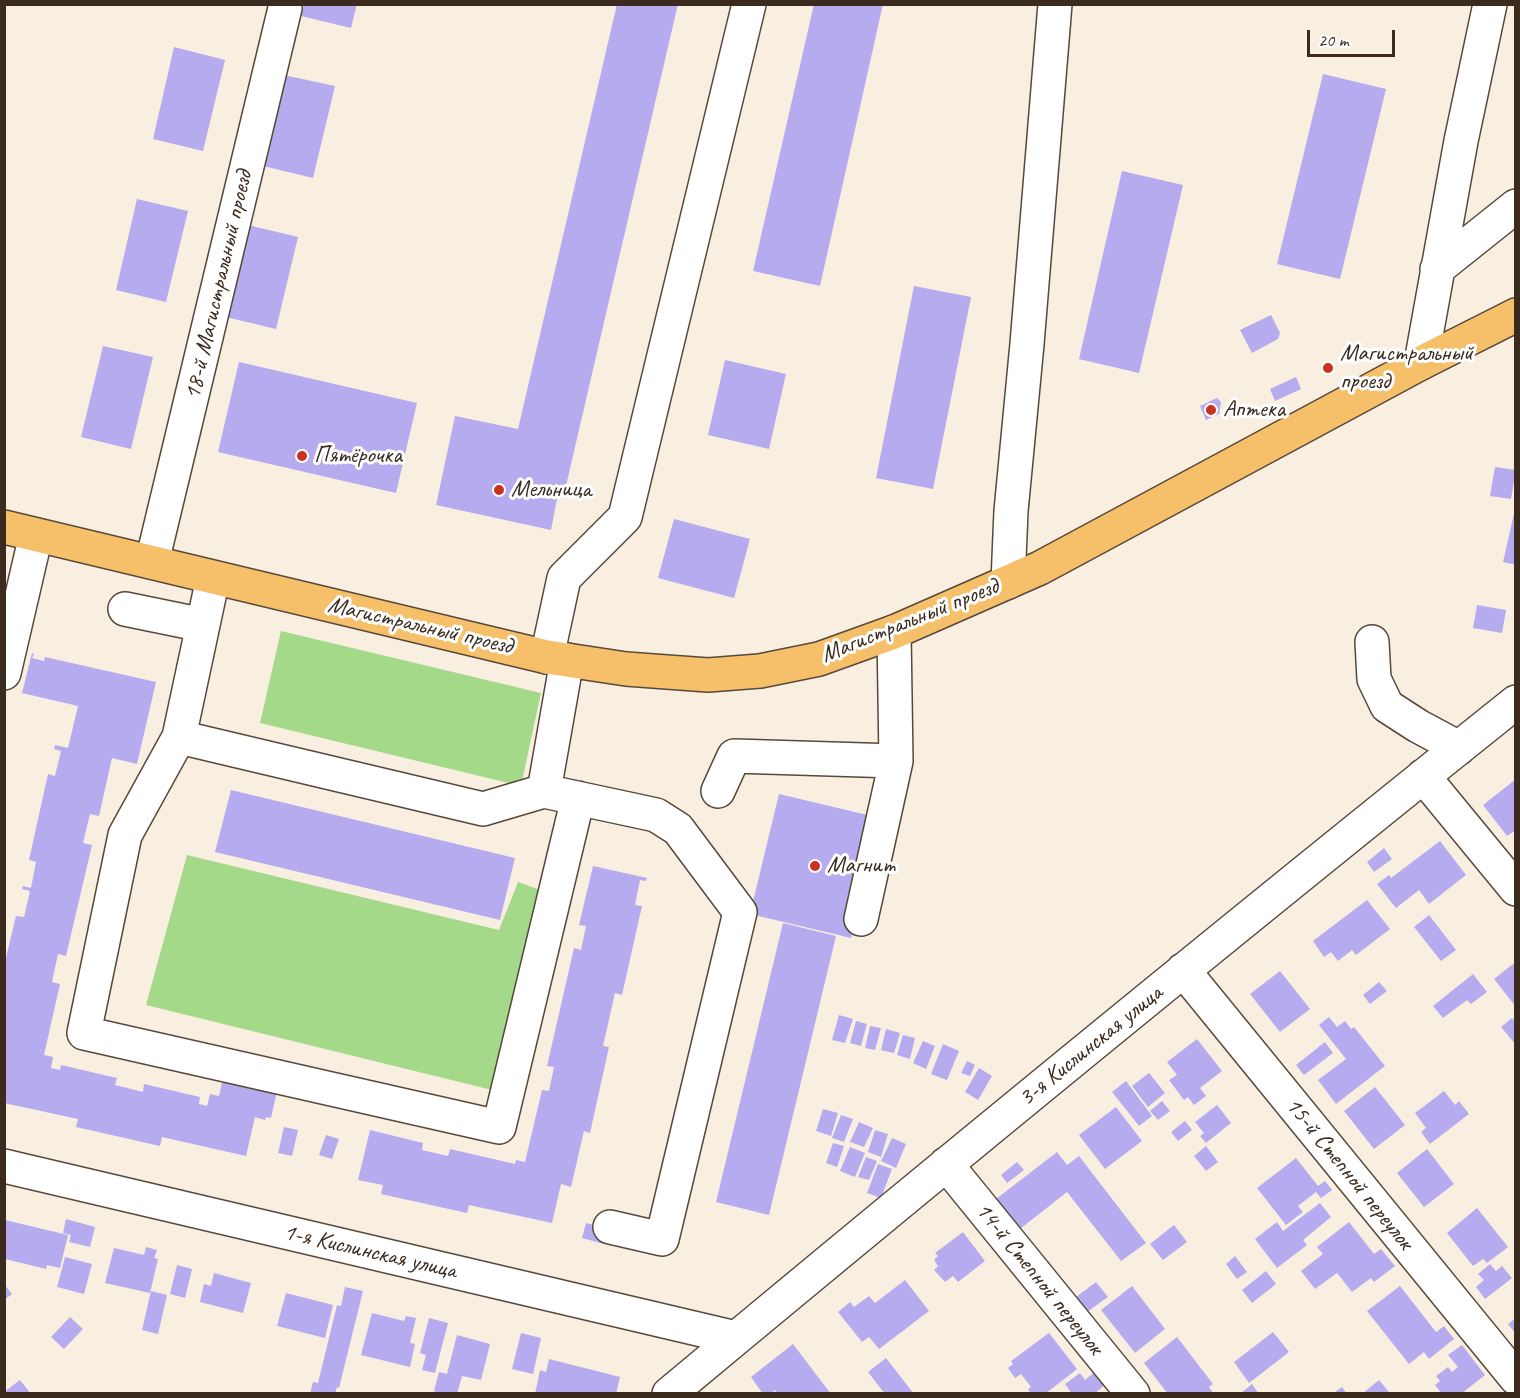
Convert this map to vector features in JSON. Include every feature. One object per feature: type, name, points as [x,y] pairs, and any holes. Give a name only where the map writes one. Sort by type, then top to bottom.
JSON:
[{"type":"main road","name":"Магистральный проезд","points":[[4,527],[557,658],[626,669],[708,675],[760,671],[819,658],[894,632],[1040,568],[1421,363],[1515,316]]},
{"type":"street","points":[[544,791],[564,578],[625,517],[749,4]]},
{"type":"street","points":[[1008,582],[1011,511],[1055,4]]},
{"type":"street","points":[[1421,363],[1461,141],[1490,4]]},
{"type":"street","name":"18-й Магистральный проезд","points":[[152,562],[285,8]]},
{"type":"street","points":[[1437,269],[1515,206]]},
{"type":"street","points":[[4,673],[36,535]]},
{"type":"street","points":[[213,578],[179,737],[125,835],[84,1033],[499,1127],[578,798]]},
{"type":"street","points":[[125,609],[203,625]]},
{"type":"street","points":[[861,919],[896,761],[894,632]]},
{"type":"street","points":[[1372,642],[1374,679],[1387,706],[1459,748]]},
{"type":"street","name":"3-я Кислинская улица","points":[[691,1387],[736,1338],[945,1164],[1515,702]]},
{"type":"street","points":[[179,737],[483,809],[544,791],[656,815],[678,829],[740,912],[662,1239],[610,1227]]},
{"type":"street","points":[[718,791],[734,756],[896,761]]},
{"type":"street","points":[[1423,776],[1515,889]]},
{"type":"street","name":"15-й Степной переулок","points":[[1183,970],[1515,1378]]},
{"type":"street","name":"14-й Степной переулок","points":[[945,1164],[1133,1394]]},
{"type":"street","name":"1-я Кислинская улица","points":[[4,1166],[736,1338]]},
{"type":"green space","points":[[281,631],[541,693],[521,786],[260,723]]},
{"type":"green space","points":[[187,855],[499,930],[518,882],[549,893],[492,1090],[146,1005]]},
{"type":"building","points":[[304,4],[357,4],[351,28],[301,16]]},
{"type":"building","points":[[617,4],[678,4],[565,490],[559,489],[551,530],[436,505],[455,416],[518,429]]},
{"type":"building","points":[[814,4],[883,4],[820,286],[753,271]]},
{"type":"building","points":[[174,47],[225,60],[203,151],[153,139]]},
{"type":"building","points":[[1323,74],[1386,89],[1340,279],[1277,264]]},
{"type":"building","points":[[284,75],[335,86],[313,178],[263,166]]},
{"type":"building","points":[[1122,171],[1183,185],[1139,373],[1079,359]]},
{"type":"building","points":[[137,199],[188,211],[166,302],[116,290]]},
{"type":"building","points":[[248,225],[298,237],[276,329],[226,317]]},
{"type":"building","points":[[914,286],[971,297],[933,489],[876,478]]},
{"type":"building","points":[[1271,315],[1280,333],[1278,339],[1252,353],[1240,330]]},
{"type":"building","points":[[103,346],[153,357],[131,449],[81,437]]},
{"type":"building","points":[[725,360],[786,374],[769,449],[708,435]]},
{"type":"building","points":[[239,362],[417,403],[396,493],[218,452]]},
{"type":"building","points":[[1296,377],[1301,389],[1275,401],[1270,389]]},
{"type":"building","name":"Аптека","points":[[1217,398],[1221,402],[1219,414],[1206,420],[1200,406]]},
{"type":"building","points":[[1495,467],[1516,470],[1511,499],[1490,496]]},
{"type":"building","points":[[1516,509],[1516,565],[1503,562]]},
{"type":"building","points":[[674,519],[750,539],[734,598],[658,578]]},
{"type":"building","points":[[1477,605],[1506,610],[1502,633],[1473,628]]},
{"type":"building","points":[[32,653],[34,654],[32,658],[44,661],[45,657],[156,682],[137,764],[112,758],[99,816],[90,814],[83,843],[92,845],[66,956],[58,954],[52,982],[60,984],[44,1055],[53,1057],[51,1068],[60,1070],[61,1065],[117,1078],[115,1085],[143,1092],[144,1084],[200,1097],[199,1104],[207,1106],[210,1094],[219,1096],[223,1078],[277,1091],[271,1118],[266,1117],[265,1120],[255,1117],[246,1156],[162,1137],[160,1146],[76,1127],[78,1119],[4,1103],[4,966],[16,916],[24,917],[30,891],[22,889],[23,886],[31,888],[36,862],[29,860],[48,774],[55,776],[61,751],[54,749],[55,745],[68,748],[78,706],[22,693]]},
{"type":"building","points":[[1516,779],[1516,830],[1507,836],[1483,805]]},
{"type":"building","points":[[231,790],[515,858],[500,920],[215,852]]},
{"type":"building","name":"Магнит","points":[[779,794],[880,818],[851,938],[750,914]]},
{"type":"building","points":[[1440,841],[1466,875],[1429,904],[1419,890],[1396,908],[1377,884],[1389,875],[1391,878]]},
{"type":"building","points":[[1384,848],[1392,859],[1374,872],[1367,862]]},
{"type":"building","points":[[593,866],[647,878],[646,881],[640,880],[635,905],[642,906],[622,995],[615,993],[603,1046],[609,1047],[590,1133],[584,1131],[571,1187],[561,1184],[552,1223],[469,1205],[467,1213],[381,1194],[383,1185],[358,1180],[370,1130],[423,1143],[422,1150],[448,1156],[450,1149],[515,1164],[516,1160],[525,1162],[542,1090],[549,1091],[554,1067],[547,1066],[574,948],[581,950],[586,926],[579,925]]},
{"type":"building","points":[[1367,900],[1390,929],[1356,955],[1352,950],[1338,961],[1331,952],[1324,957],[1313,941]]},
{"type":"building","points":[[1429,915],[1456,950],[1441,961],[1414,927]]},
{"type":"building","points":[[783,923],[836,936],[769,1215],[716,1202]]},
{"type":"building","points":[[1513,964],[1516,967],[1516,1007],[1494,979]]},
{"type":"building","points":[[1280,971],[1310,1009],[1280,1032],[1250,994]]},
{"type":"building","points":[[1473,974],[1487,992],[1471,1004],[1467,1000],[1443,1018],[1433,1006]]},
{"type":"building","points":[[1379,982],[1387,991],[1370,1004],[1363,995]]},
{"type":"building","points":[[839,1015],[853,1019],[845,1043],[832,1040]]},
{"type":"building","points":[[1329,1017],[1337,1027],[1345,1021],[1351,1029],[1354,1027],[1385,1066],[1336,1104],[1318,1080],[1346,1059],[1319,1025]]},
{"type":"building","points":[[1512,1018],[1516,1022],[1516,1045],[1501,1027]]},
{"type":"building","points":[[856,1021],[867,1024],[861,1046],[850,1043]]},
{"type":"building","points":[[870,1026],[881,1028],[875,1050],[865,1048]]},
{"type":"building","points":[[886,1029],[900,1033],[894,1053],[881,1050]]},
{"type":"building","points":[[903,1035],[915,1038],[910,1059],[897,1055]]},
{"type":"building","points":[[1197,1039],[1222,1071],[1200,1088],[1206,1096],[1194,1105],[1188,1097],[1184,1100],[1169,1080],[1177,1075],[1167,1062]]},
{"type":"building","points":[[923,1041],[935,1046],[926,1069],[913,1063]]},
{"type":"building","points":[[1325,1042],[1333,1053],[1304,1075],[1296,1065]]},
{"type":"building","points":[[943,1044],[959,1051],[947,1080],[931,1074]]},
{"type":"building","points":[[967,1061],[975,1065],[970,1076],[961,1073]]},
{"type":"building","points":[[979,1068],[992,1076],[978,1100],[965,1092]]},
{"type":"building","points":[[1149,1073],[1165,1093],[1148,1107],[1132,1086]]},
{"type":"building","points":[[1126,1081],[1152,1116],[1139,1126],[1112,1092]]},
{"type":"building","points":[[1375,1087],[1405,1125],[1374,1149],[1344,1111]]},
{"type":"building","points":[[1444,1091],[1455,1105],[1459,1101],[1469,1114],[1430,1144],[1421,1132],[1426,1128],[1415,1113]]},
{"type":"building","points":[[1162,1101],[1170,1111],[1158,1120],[1150,1111]]},
{"type":"building","points":[[1217,1105],[1231,1123],[1206,1143],[1200,1136],[1204,1133],[1195,1122]]},
{"type":"building","points":[[1116,1107],[1142,1141],[1105,1169],[1079,1135]]},
{"type":"building","points":[[823,1109],[838,1113],[831,1136],[816,1131]]},
{"type":"building","points":[[841,1115],[853,1119],[844,1142],[832,1138]]},
{"type":"building","points":[[1185,1121],[1192,1130],[1178,1141],[1171,1132]]},
{"type":"building","points":[[859,1122],[873,1128],[864,1147],[850,1142]]},
{"type":"building","points":[[284,1127],[298,1130],[292,1156],[278,1153]]},
{"type":"building","points":[[875,1130],[888,1134],[881,1157],[868,1152]]},
{"type":"building","points":[[326,1135],[339,1139],[332,1159],[319,1155]]},
{"type":"building","points":[[892,1138],[906,1144],[896,1168],[881,1161]]},
{"type":"building","points":[[833,1143],[844,1146],[837,1167],[826,1163]]},
{"type":"building","points":[[1206,1146],[1218,1162],[1206,1171],[1194,1156]]},
{"type":"building","points":[[850,1147],[865,1153],[855,1177],[840,1171]]},
{"type":"building","points":[[1427,1149],[1454,1184],[1424,1207],[1397,1173]]},
{"type":"building","points":[[1057,1152],[1067,1165],[1079,1156],[1146,1243],[1121,1261],[1067,1192],[1020,1229],[996,1199]]},
{"type":"building","points":[[866,1157],[877,1161],[869,1180],[858,1177]]},
{"type":"building","points":[[1296,1158],[1318,1186],[1325,1181],[1332,1190],[1321,1198],[1316,1192],[1298,1206],[1303,1212],[1286,1225],[1257,1188]]},
{"type":"building","points":[[1017,1162],[1024,1170],[1007,1183],[1001,1175]]},
{"type":"building","points":[[878,1164],[892,1169],[881,1198],[867,1193]]},
{"type":"building","points":[[1320,1203],[1331,1217],[1303,1240],[1307,1245],[1277,1268],[1255,1239],[1277,1222],[1283,1231]]},
{"type":"building","points":[[1477,1208],[1508,1247],[1487,1263],[1483,1259],[1473,1266],[1447,1233]]},
{"type":"building","points":[[66,1219],[95,1227],[90,1247],[69,1242],[71,1235],[63,1233]]},
{"type":"building","points":[[5,1220],[68,1235],[60,1268],[47,1265],[46,1269],[5,1259]]},
{"type":"building","points":[[1349,1222],[1374,1254],[1381,1249],[1395,1266],[1374,1282],[1371,1278],[1352,1292],[1337,1273],[1315,1289],[1301,1271],[1323,1254],[1317,1247]]},
{"type":"building","points":[[586,1223],[608,1229],[604,1244],[582,1238]]},
{"type":"building","points":[[1174,1225],[1187,1242],[1163,1260],[1150,1244]]},
{"type":"building","points":[[963,1232],[985,1261],[958,1282],[953,1276],[945,1282],[934,1270],[938,1266],[934,1260],[938,1256],[935,1253]]},
{"type":"building","points":[[146,1247],[157,1250],[154,1258],[158,1259],[150,1293],[105,1283],[114,1248],[144,1255]]},
{"type":"building","points":[[1235,1256],[1247,1272],[1237,1279],[1226,1264]]},
{"type":"building","points":[[65,1257],[92,1264],[84,1294],[57,1287]]},
{"type":"building","points":[[1490,1264],[1496,1271],[1502,1266],[1512,1278],[1485,1299],[1476,1287],[1484,1280],[1478,1274]]},
{"type":"building","points":[[177,1265],[192,1269],[185,1298],[170,1294]]},
{"type":"building","points":[[1266,1271],[1276,1284],[1252,1303],[1242,1290]]},
{"type":"building","points":[[214,1273],[251,1283],[243,1313],[200,1302],[204,1284],[211,1286]]},
{"type":"building","points":[[905,1280],[929,1311],[879,1349],[869,1337],[862,1342],[838,1312],[850,1302],[854,1307],[869,1296],[875,1303]]},
{"type":"building","points":[[1096,1282],[1108,1297],[1087,1312],[1076,1297]]},
{"type":"building","points":[[4,1284],[12,1294],[4,1300]]},
{"type":"building","points":[[1132,1286],[1165,1329],[1135,1353],[1101,1310]]},
{"type":"building","points":[[1400,1286],[1436,1332],[1444,1326],[1454,1339],[1429,1359],[1424,1352],[1409,1364],[1367,1311]]},
{"type":"building","points":[[345,1287],[363,1291],[339,1388],[337,1387],[335,1394],[310,1394],[313,1382],[318,1383],[337,1305],[341,1306]]},
{"type":"building","points":[[151,1291],[167,1295],[158,1334],[142,1330]]},
{"type":"building","points":[[286,1293],[333,1305],[325,1338],[277,1326]]},
{"type":"building","points":[[372,1313],[404,1321],[406,1316],[416,1318],[410,1343],[415,1344],[410,1367],[361,1355]]},
{"type":"building","points":[[70,1317],[83,1329],[64,1349],[51,1337]]},
{"type":"building","points":[[429,1318],[448,1323],[435,1373],[422,1370],[426,1355],[420,1353]]},
{"type":"building","points":[[1516,1318],[1516,1334],[1508,1324]]},
{"type":"building","points":[[1273,1332],[1289,1352],[1249,1383],[1234,1362]]},
{"type":"building","points":[[521,1333],[541,1338],[533,1374],[512,1369]]},
{"type":"building","points":[[1049,1333],[1077,1369],[1045,1394],[1031,1394],[1028,1389],[1031,1387],[1021,1374],[1015,1378],[1008,1368],[1013,1364],[1011,1361]]},
{"type":"building","points":[[457,1335],[490,1344],[481,1380],[462,1376],[457,1394],[442,1394],[434,1391],[439,1372],[447,1374]]},
{"type":"building","points":[[1177,1337],[1213,1384],[1209,1387],[1214,1394],[1168,1394],[1144,1363]]},
{"type":"building","points":[[793,1344],[831,1394],[777,1394],[775,1390],[771,1394],[763,1394],[751,1377]]},
{"type":"building","points":[[1462,1345],[1485,1375],[1461,1394],[1442,1394],[1435,1385],[1440,1381],[1436,1376],[1448,1367],[1452,1372],[1458,1367],[1448,1355]]},
{"type":"building","points":[[886,1358],[914,1394],[885,1394],[868,1372]]},
{"type":"building","points":[[549,1359],[620,1377],[616,1394],[535,1394],[540,1370],[546,1372]]},
{"type":"building","points":[[1096,1371],[1106,1384],[1094,1394],[1072,1394],[1065,1384],[1080,1373],[1085,1380]]},
{"type":"building","points":[[20,1380],[31,1394],[4,1394],[4,1392]]},
{"type":"building","points":[[1379,1380],[1389,1392],[1387,1394],[1362,1394]]},
{"type":"building","points":[[1252,1384],[1259,1394],[1240,1394]]},
{"type":"building","points":[[1342,1387],[1347,1394],[1336,1394],[1335,1392]]},
{"type":"place","name":"Магистральный проезд","points":[[1328,368]]},
{"type":"place","name":"Аптека","points":[[1211,410]]},
{"type":"place","name":"Пятёрочка","points":[[302,456]]},
{"type":"place","name":"Мельница","points":[[499,490]]},
{"type":"place","name":"Магнит","points":[[815,866]]}]
